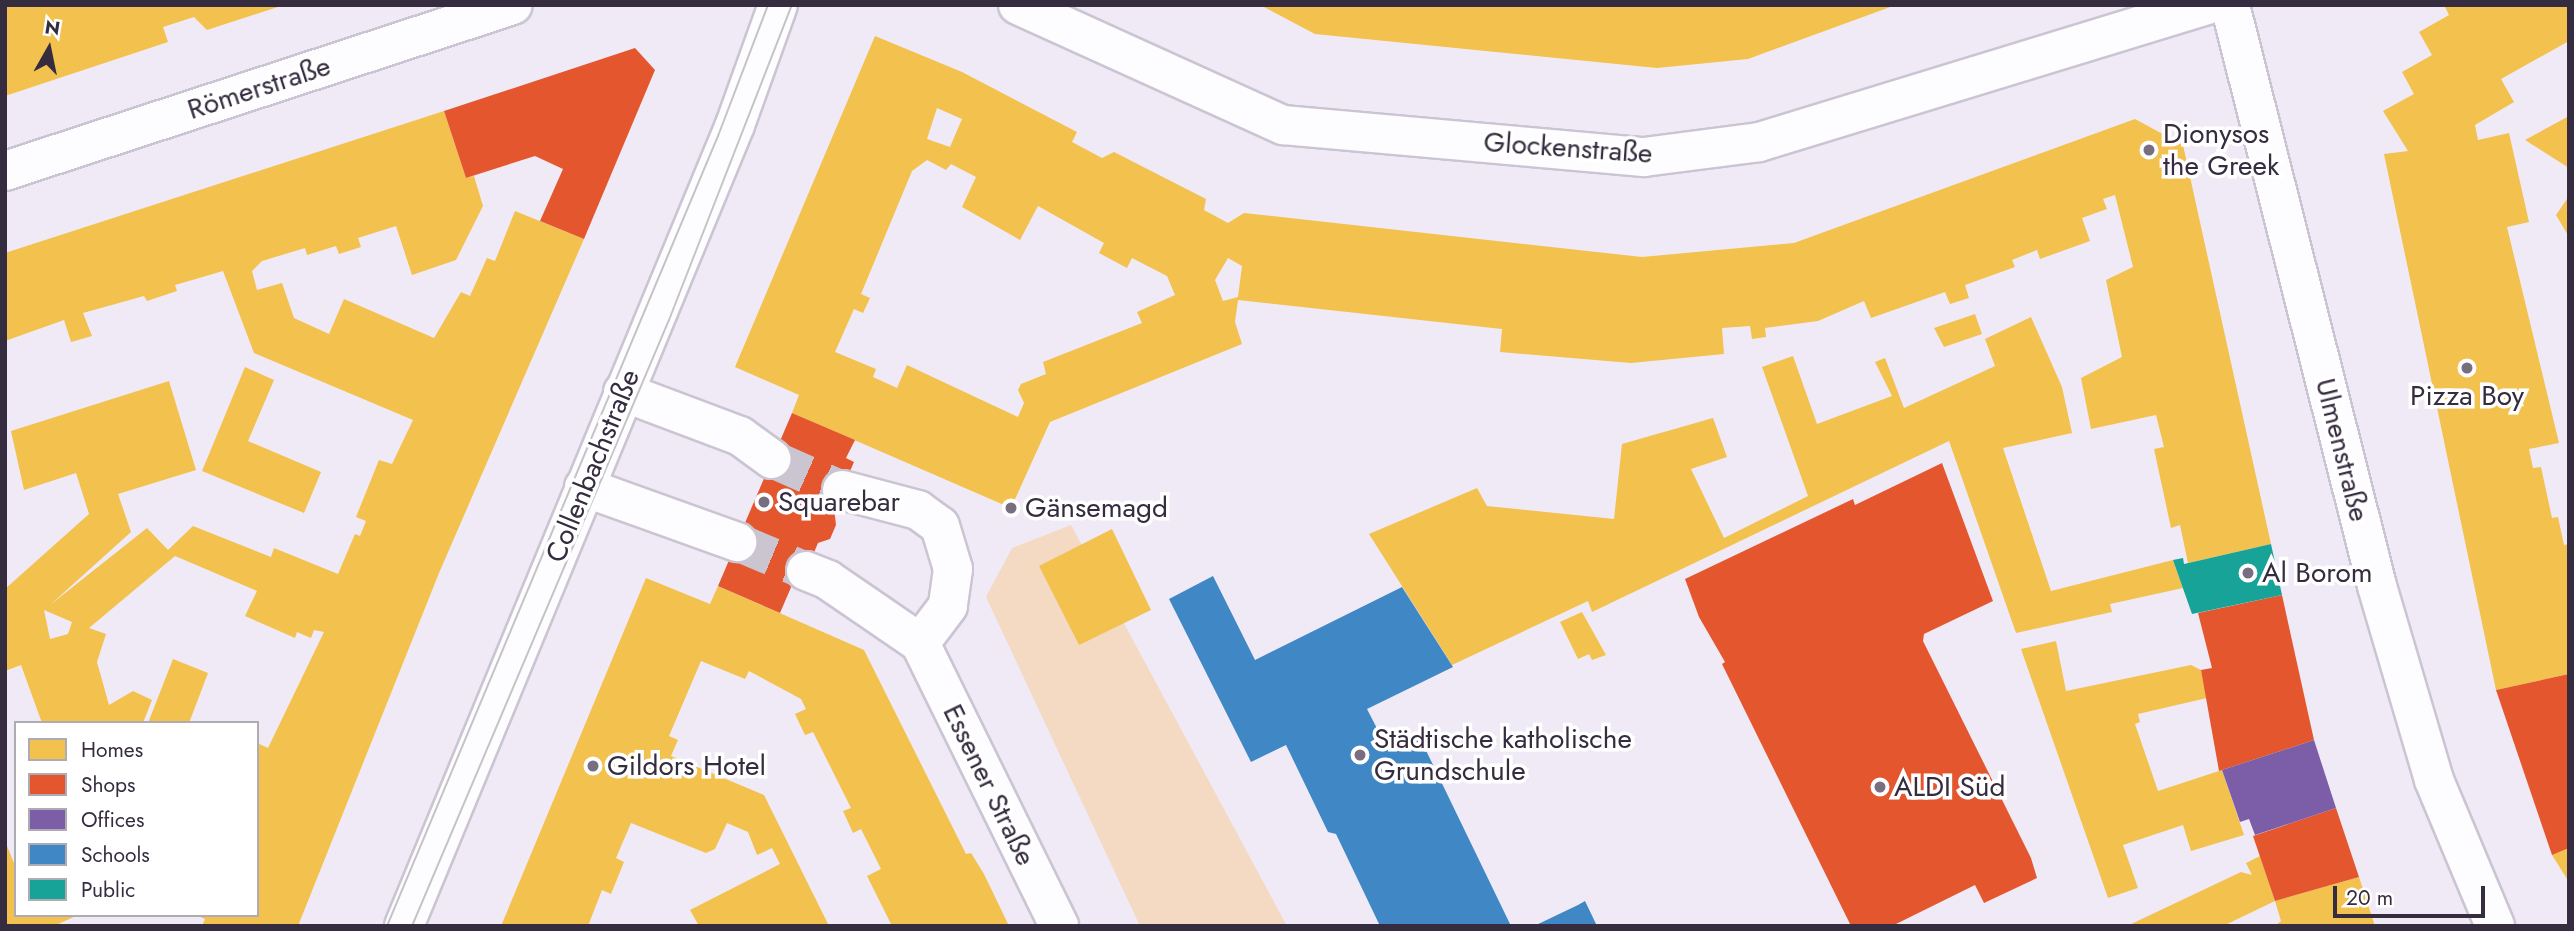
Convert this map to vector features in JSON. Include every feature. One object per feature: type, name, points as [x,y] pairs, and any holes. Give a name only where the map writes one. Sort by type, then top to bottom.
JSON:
[{"type":"street","name":"Römerstraße","points":[[5,172],[513,5]]},
{"type":"street","name":"Collenbachstraße","points":[[404,926],[735,125],[778,5]]},
{"type":"street","name":"Glockenstraße","points":[[1018,5],[1283,125],[1644,158],[1759,142],[2208,5]]},
{"type":"street","name":"Ulmenstraße","points":[[2230,5],[2376,586],[2434,780],[2495,926]]},
{"type":"street","points":[[623,392],[740,436],[772,459]]},
{"type":"street","points":[[584,487],[737,542]]},
{"type":"street","points":[[842,490],[918,510],[940,526],[953,569],[948,606],[920,643]]},
{"type":"street","name":"Essener Straße","points":[[806,571],[828,580],[920,643],[1059,926]]},
{"type":"shaded area","points":[[1071,525],[1287,926],[1140,926],[986,597],[1012,548]]},
{"type":"building: Homes","points":[[5,5],[281,6],[207,30],[194,17],[163,27],[168,42],[5,96]]},
{"type":"building: Homes","points":[[1260,5],[1893,6],[1748,59],[1657,68],[1315,34]]},
{"type":"building: Homes","points":[[2444,5],[2569,5],[2569,41],[2501,79],[2514,102],[2475,125],[2478,140],[2509,133],[2529,222],[2507,227],[2559,443],[2529,449],[2533,468],[2541,467],[2552,518],[2558,517],[2564,545],[2569,544],[2569,674],[2496,690],[2384,154],[2408,151],[2383,111],[2414,94],[2402,72],[2432,55],[2419,32],[2449,15]]},
{"type":"building: Homes","points":[[875,36],[962,72],[1077,132],[1072,142],[1102,158],[1114,152],[1206,199],[1204,210],[1228,223],[1244,213],[1642,257],[1794,243],[2135,119],[2183,145],[2271,544],[2188,563],[2180,525],[2171,528],[2154,449],[2164,447],[2156,415],[2091,429],[2081,378],[2122,357],[2106,280],[2133,267],[2115,195],[2103,199],[2107,209],[2082,218],[2090,241],[2040,259],[2037,250],[2012,260],[2015,267],[1965,285],[1969,298],[1950,304],[1945,292],[1871,318],[1864,301],[1818,321],[1765,328],[1766,337],[1752,339],[1750,326],[1722,328],[1724,354],[1631,363],[1500,352],[1502,329],[1238,300],[1235,322],[1242,344],[1050,422],[1011,508],[792,413],[799,395],[735,367]],"holes":[[[937,108],[962,119],[950,147],[927,139]],[[927,160],[946,170],[951,164],[976,177],[962,207],[1020,240],[1038,206],[1104,243],[1099,253],[1127,268],[1132,258],[1167,276],[1175,295],[1137,312],[1142,323],[1043,362],[1046,374],[1021,384],[1018,390],[1024,403],[1018,417],[907,365],[897,388],[873,377],[876,369],[835,352],[854,309],[863,313],[870,298],[861,294],[912,171]],[[1228,258],[1242,266],[1238,297],[1223,301],[1215,280]]]},
{"type":"building: Homes","points":[[444,111],[466,178],[474,176],[483,206],[456,260],[412,275],[396,226],[358,238],[361,247],[339,254],[336,246],[307,255],[305,248],[262,261],[252,271],[257,290],[282,283],[294,318],[329,334],[344,299],[434,338],[461,292],[470,296],[487,258],[495,261],[515,211],[584,239],[439,573],[298,926],[202,926],[205,919],[200,917],[259,917],[259,744],[268,748],[324,632],[314,630],[311,638],[297,632],[295,638],[245,616],[257,591],[175,556],[89,628],[106,634],[97,662],[109,705],[133,691],[152,700],[144,721],[41,721],[21,665],[5,671],[5,589],[89,514],[76,473],[24,490],[11,431],[169,381],[196,470],[118,494],[131,532],[50,605],[147,528],[168,550],[193,526],[271,557],[274,548],[338,574],[355,534],[360,536],[366,521],[356,517],[379,460],[392,464],[413,420],[254,353],[223,271],[175,285],[177,291],[147,301],[144,296],[83,313],[92,336],[71,342],[64,320],[5,341],[5,253]],"holes":[[[44,610],[72,622],[68,634],[50,639]]]},
{"type":"building: Homes","points":[[2569,116],[2569,168],[2525,140]]},
{"type":"building: Homes","points":[[2569,196],[2569,237],[2556,215]]},
{"type":"building: Homes","points":[[1975,314],[1982,334],[1944,347],[1934,328]]},
{"type":"building: Homes","points":[[2031,317],[2062,387],[2072,433],[2003,448],[2051,591],[2173,560],[2183,588],[2110,604],[2112,612],[2016,633],[1949,441],[1592,612],[1588,601],[1452,665],[1369,534],[1477,488],[1487,506],[1614,519],[1622,444],[1713,418],[1727,457],[1691,469],[1724,538],[1808,496],[1762,367],[1793,356],[1817,424],[1892,396],[1875,362],[1885,358],[1904,408],[1995,366],[1985,339]]},
{"type":"building: Homes","points":[[245,367],[274,380],[248,441],[321,472],[304,513],[202,471]]},
{"type":"building: Homes","points":[[1112,529],[1151,610],[1079,645],[1039,566]]},
{"type":"building: Homes","points":[[646,578],[710,604],[718,586],[864,650],[966,854],[971,853],[984,874],[1009,926],[892,926],[867,876],[881,869],[861,829],[853,833],[843,811],[851,808],[813,732],[805,735],[795,714],[806,709],[801,699],[749,671],[745,679],[701,661],[669,736],[678,740],[671,756],[764,795],[829,926],[699,926],[690,910],[780,864],[772,848],[757,855],[748,832],[727,823],[715,849],[706,853],[631,823],[616,858],[624,862],[611,894],[602,890],[588,926],[501,926]]},
{"type":"building: Homes","points":[[1582,612],[1606,655],[1592,660],[1589,654],[1578,659],[1560,622]]},
{"type":"building: Homes","points":[[2056,641],[2066,691],[2191,665],[2201,670],[2207,698],[2138,714],[2140,722],[2135,724],[2158,791],[2222,770],[2244,835],[2191,851],[2183,825],[2123,845],[2138,888],[2108,898],[2021,649]]},
{"type":"building: Homes","points":[[173,659],[208,673],[190,721],[149,721]]},
{"type":"building: Homes","points":[[5,841],[14,863],[14,917],[74,917],[54,926],[5,926]]},
{"type":"building: Homes","points":[[2569,848],[2569,882],[2552,855]]},
{"type":"building: Homes","points":[[2260,856],[2275,901],[2223,926],[2127,926],[2241,872],[2252,875],[2246,863]]},
{"type":"building: Homes","points":[[2359,877],[2375,926],[2275,926],[2281,921],[2275,901]]},
{"type":"building: Shops","points":[[635,48],[655,70],[584,239],[540,221],[563,169],[535,156],[466,178],[444,111]]},
{"type":"building: Shops","points":[[792,413],[855,440],[846,458],[854,462],[834,508],[836,525],[830,539],[818,543],[799,588],[792,585],[780,613],[718,586]]},
{"type":"building: Shops","points":[[1942,463],[1993,601],[1924,634],[1923,641],[2031,858],[2037,878],[1984,903],[1975,885],[1892,926],[1851,926],[1722,664],[1725,662],[1699,617],[1685,579],[1853,499],[1855,505]]},
{"type":"building: Shops","points":[[2282,595],[2314,740],[2219,771],[2201,670],[2212,668],[2198,613]]},
{"type":"building: Shops","points":[[2569,674],[2569,848],[2552,855],[2496,690]]},
{"type":"building: Shops","points":[[2336,808],[2359,877],[2275,901],[2253,836]]},
{"type":"building: Offices","points":[[2314,740],[2336,808],[2255,835],[2249,819],[2240,822],[2222,770]]},
{"type":"building: Schools","name":"Städtische katholische Grundschule","points":[[1213,576],[1255,660],[1402,587],[1453,667],[1367,709],[1386,746],[1393,742],[1395,748],[1419,736],[1511,926],[1380,926],[1336,834],[1328,832],[1286,745],[1251,762],[1169,599]]},
{"type":"building: Schools","points":[[1585,901],[1597,926],[1534,926],[1578,905]]},
{"type":"building: Public","points":[[2271,544],[2282,595],[2192,614],[2173,560],[2183,558],[2184,564]]},
{"type":"tunnel","points":[[772,459],[842,490]]},
{"type":"tunnel","points":[[737,542],[806,571]]},
{"type":"tram line","points":[[387,926],[718,136],[768,5]]},
{"type":"tram line","points":[[412,926],[669,320],[792,5]]},
{"type":"place","name":"Dionysos the Greek","points":[[2149,150]]},
{"type":"place","name":"Pizza Boy","points":[[2467,368]]},
{"type":"place","name":"Squarebar","points":[[764,502]]},
{"type":"place","name":"Gänsemagd","points":[[1011,508]]},
{"type":"place","name":"Al Borom","points":[[2248,573]]},
{"type":"place","name":"Städtische katholische Grundschule","points":[[1360,755]]},
{"type":"place","name":"Gildors Hotel","points":[[593,766]]},
{"type":"place","name":"ALDI Süd","points":[[1880,787]]}]
